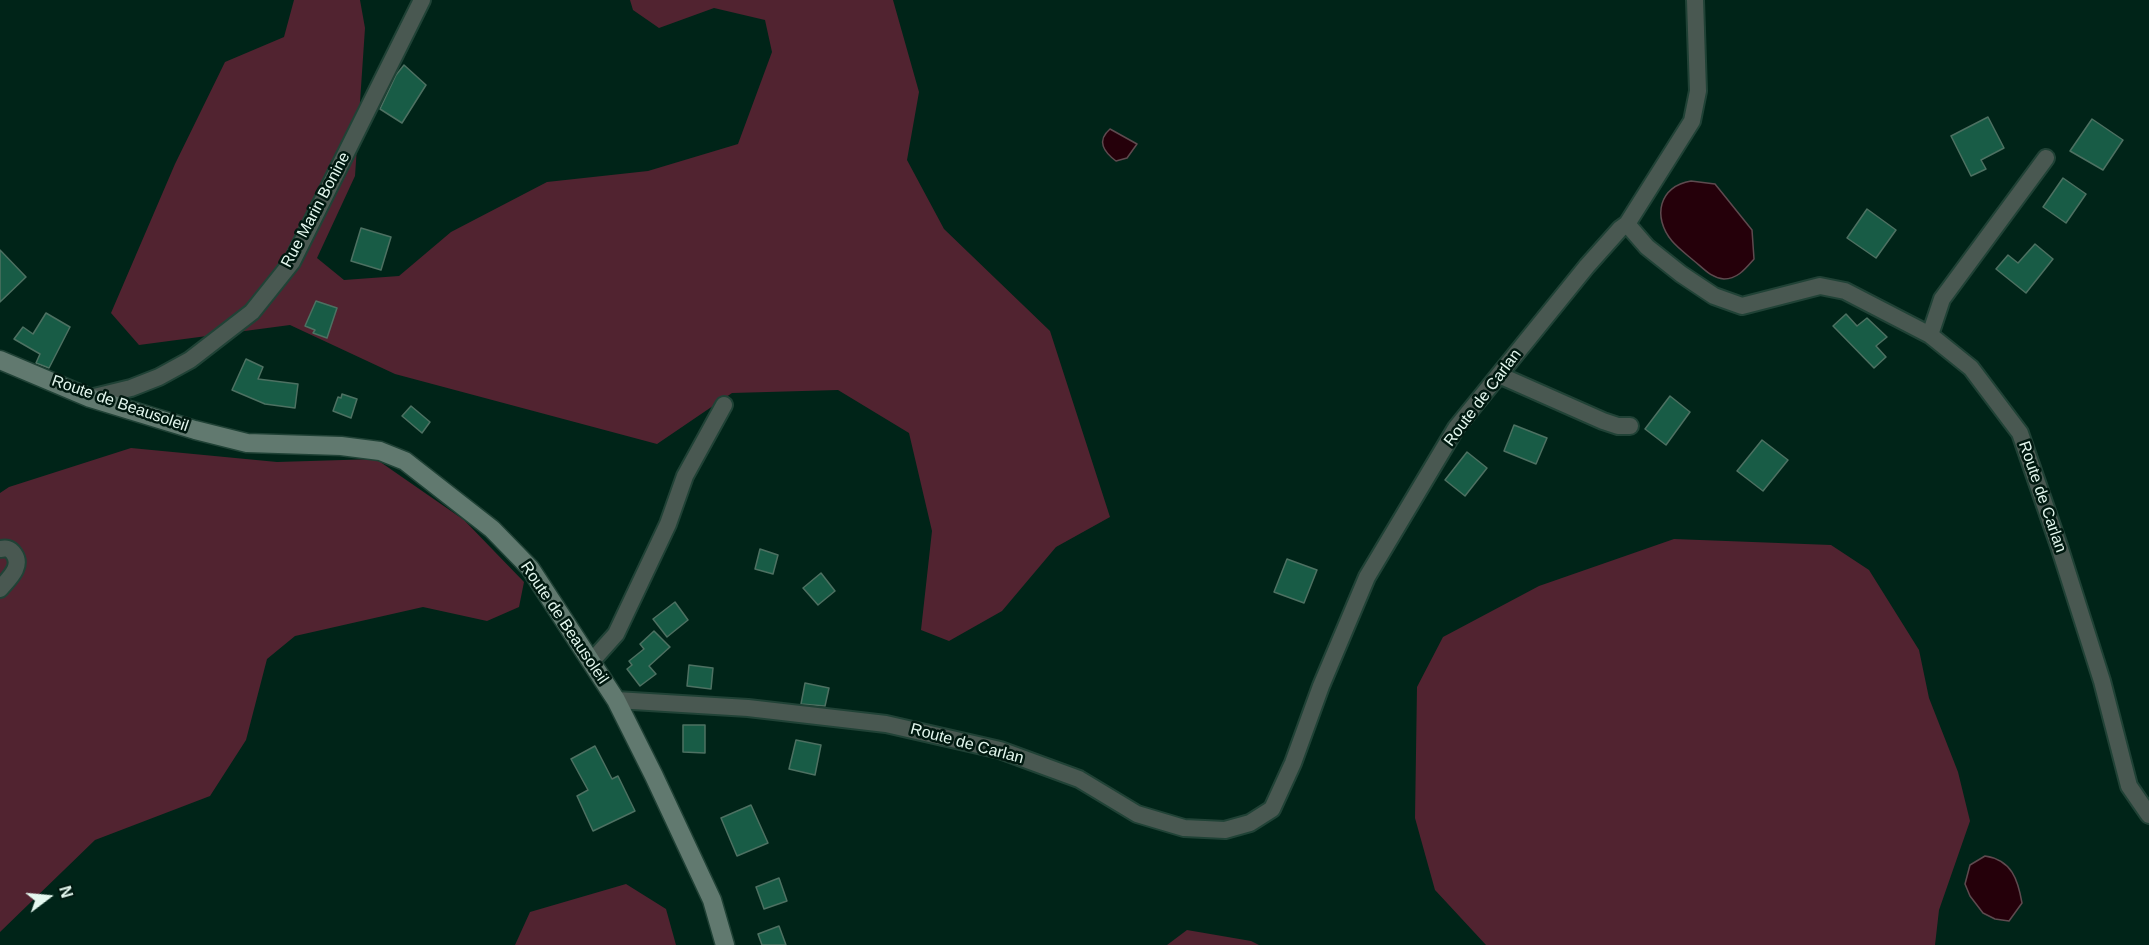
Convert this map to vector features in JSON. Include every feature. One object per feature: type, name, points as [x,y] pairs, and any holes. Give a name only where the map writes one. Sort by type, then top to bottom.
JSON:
[{"type":"street","name":"Rue Marin Bonine","points":[[90,398],[131,388],[159,377],[190,360],[252,312],[292,262],[422,0]]},
{"type":"street","points":[[1627,224],[1692,121],[1698,91],[1695,0]]},
{"type":"street","points":[[1930,335],[1942,299],[2046,158]]},
{"type":"street","name":"Route de Carlan","points":[[616,700],[748,708],[886,724],[1000,750],[1079,779],[1137,814],[1184,828],[1225,830],[1250,823],[1272,809],[1293,763],[1321,686],[1367,577],[1456,429],[1587,267],[1627,224],[1647,247],[1714,296],[1742,306],[1820,286],[1845,291],[1930,335],[1971,368],[2020,433],[2102,681],[2129,786],[2149,815]]},
{"type":"street","name":"Route de Beausoleil","points":[[0,360],[90,398],[195,430],[247,443],[341,446],[380,452],[405,461],[492,529],[530,568],[616,700],[712,900],[725,945]]},
{"type":"street","points":[[1499,375],[1603,422],[1630,426]]},
{"type":"street","points":[[591,662],[616,634],[668,524],[685,476],[724,405]]},
{"type":"street","points":[[0,549],[11,550],[17,563],[15,570],[0,590]]},
{"type":"shaded area","points":[[294,0],[360,0],[365,28],[355,176],[317,258],[344,280],[399,276],[451,232],[547,182],[648,171],[738,144],[772,52],[765,20],[714,8],[659,28],[633,10],[630,0],[893,0],[919,92],[907,160],[944,229],[1050,331],[1110,517],[1056,547],[1002,611],[949,641],[921,630],[932,531],[909,433],[838,390],[732,393],[657,444],[395,374],[290,325],[139,345],[111,313],[175,164],[225,62],[284,37]]},
{"type":"shaded area","points":[[1110,129],[1137,144],[1127,158],[1116,161],[1105,150],[1103,138]]},
{"type":"shaded area","points":[[1691,181],[1715,184],[1752,230],[1754,259],[1741,272],[1729,279],[1711,275],[1672,241],[1662,222],[1662,204],[1666,196],[1680,184]]},
{"type":"shaded area","points":[[131,448],[277,462],[376,459],[464,520],[524,582],[519,607],[487,621],[423,607],[295,636],[267,659],[246,740],[210,796],[95,840],[0,932],[0,493],[9,487]]},
{"type":"shaded area","points":[[1674,539],[1831,545],[1869,570],[1919,650],[1929,698],[1958,772],[1970,821],[1939,910],[1935,945],[1486,945],[1435,890],[1415,818],[1417,687],[1443,637],[1539,586]]},
{"type":"shaded area","points":[[1985,856],[2002,862],[2016,879],[2022,903],[2009,921],[1995,919],[1983,913],[1970,896],[1965,884],[1970,865]]},
{"type":"shaded area","points":[[626,884],[666,909],[676,945],[515,945],[530,912]]},
{"type":"shaded area","points":[[1187,930],[1251,941],[1259,945],[1167,945]]},
{"type":"building","points":[[404,65],[426,85],[402,123],[380,109],[396,75]]},
{"type":"building","points":[[1988,117],[2004,148],[1981,160],[1986,169],[1971,176],[1951,136]]},
{"type":"building","points":[[2092,119],[2123,140],[2103,170],[2070,151]]},
{"type":"building","points":[[2063,178],[2086,194],[2066,223],[2043,207]]},
{"type":"building","points":[[1867,209],[1896,230],[1876,258],[1847,238]]},
{"type":"building","points":[[361,228],[391,237],[381,270],[351,261]]},
{"type":"building","points":[[2035,244],[2053,259],[2026,293],[1996,269],[2008,255],[2018,263]]},
{"type":"building","points":[[0,250],[26,277],[0,302]]},
{"type":"building","points":[[316,301],[337,308],[327,338],[313,333],[315,330],[305,326]]},
{"type":"building","points":[[46,313],[70,327],[49,368],[36,363],[40,354],[14,339],[23,327],[33,334]]},
{"type":"building","points":[[1846,314],[1857,326],[1867,318],[1887,337],[1876,346],[1886,357],[1874,368],[1833,326]]},
{"type":"building","points":[[246,359],[263,367],[258,379],[298,384],[295,408],[265,404],[232,390]]},
{"type":"building","points":[[342,394],[357,399],[351,418],[333,411],[338,397],[341,398]]},
{"type":"building","points":[[1670,396],[1690,412],[1666,445],[1645,429]]},
{"type":"building","points":[[411,406],[430,422],[422,433],[402,416]]},
{"type":"building","points":[[1514,425],[1547,438],[1536,464],[1504,451]]},
{"type":"building","points":[[1762,440],[1788,460],[1763,491],[1737,471]]},
{"type":"building","points":[[1467,452],[1487,468],[1465,496],[1445,480]]},
{"type":"building","points":[[760,549],[778,555],[773,574],[755,569]]},
{"type":"building","points":[[1287,559],[1317,570],[1304,603],[1274,592]]},
{"type":"building","points":[[821,573],[835,591],[818,605],[803,588]]},
{"type":"building","points":[[675,602],[688,620],[667,637],[653,619]]},
{"type":"building","points":[[654,631],[670,647],[649,666],[656,674],[640,686],[627,669],[632,665],[629,661],[644,649],[640,644]]},
{"type":"building","points":[[689,665],[713,668],[711,689],[687,686]]},
{"type":"building","points":[[805,683],[829,688],[825,706],[801,704]]},
{"type":"building","points":[[683,725],[705,725],[705,753],[683,752]]},
{"type":"building","points":[[796,740],[821,745],[815,775],[789,769]]},
{"type":"building","points":[[595,746],[612,779],[618,776],[635,811],[593,831],[577,796],[588,790],[571,759]]},
{"type":"building","points":[[751,805],[768,843],[737,856],[721,818]]},
{"type":"building","points":[[779,878],[787,901],[764,909],[756,887]]},
{"type":"building","points":[[779,926],[786,945],[762,945],[758,934]]}]
